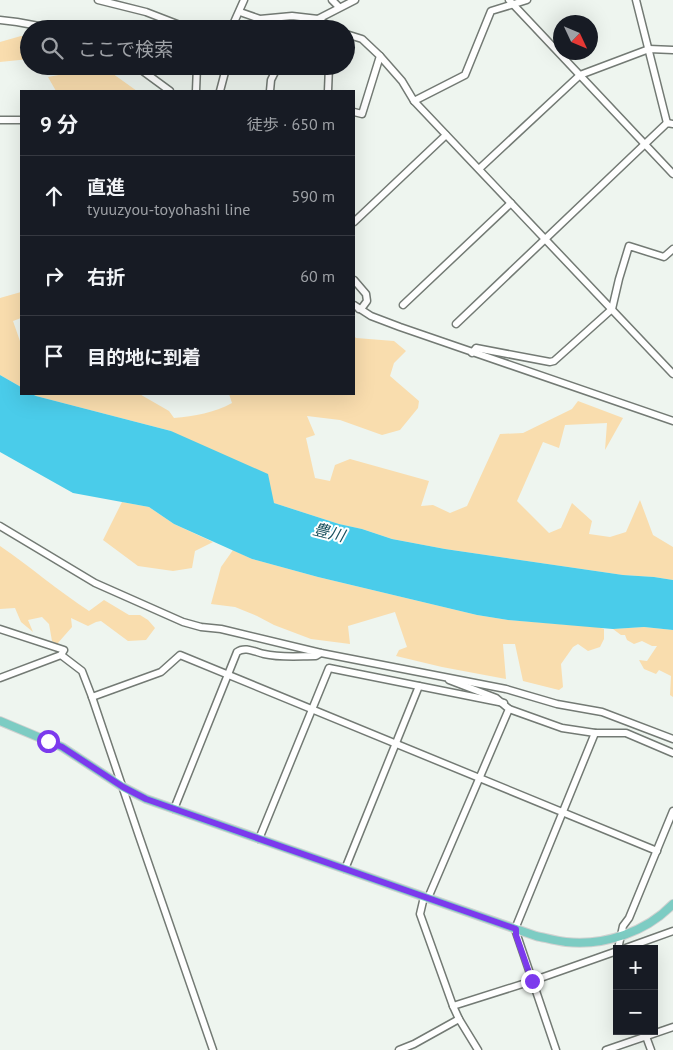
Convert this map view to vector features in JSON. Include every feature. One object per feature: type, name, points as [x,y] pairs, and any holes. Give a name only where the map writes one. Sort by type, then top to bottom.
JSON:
[{"type":"main road","points":[[0,721],[62,747],[123,787],[146,799],[536,936],[565,942],[585,943],[604,941],[620,937],[638,929],[654,920],[673,904]]},
{"type":"street","points":[[98,0],[146,12],[167,20]]},
{"type":"street","points":[[236,20],[244,0]]},
{"type":"street","points":[[332,0],[339,7]]},
{"type":"street","points":[[326,20],[339,7],[355,0]]},
{"type":"street","points":[[414,100],[464,75],[491,11],[511,2],[527,0]]},
{"type":"street","points":[[456,324],[645,144],[670,124],[636,0]]},
{"type":"street","points":[[511,2],[673,174]]},
{"type":"street","points":[[240,12],[260,19],[292,16],[310,20]]},
{"type":"street","points":[[0,20],[20,23]]},
{"type":"street","points":[[355,37],[362,39],[380,56],[402,81],[414,100],[446,135],[673,374]]},
{"type":"street","points":[[479,168],[580,75],[649,49],[673,50]]},
{"type":"street","points":[[355,112],[362,114],[380,56]]},
{"type":"street","points":[[148,75],[169,90]]},
{"type":"street","points":[[196,90],[197,75]]},
{"type":"street","points":[[220,90],[224,75]]},
{"type":"street","points":[[270,90],[274,75]]},
{"type":"street","points":[[328,90],[329,75]]},
{"type":"street","points":[[0,120],[20,120]]},
{"type":"street","points":[[355,221],[446,135]]},
{"type":"street","points":[[403,306],[512,203]]},
{"type":"street","points":[[472,353],[476,348],[550,362],[554,361],[612,309],[629,246],[664,258],[673,249]]},
{"type":"street","points":[[355,281],[366,294],[367,301],[356,308],[371,316],[472,353],[673,421]]},
{"type":"street","points":[[0,526],[95,583],[183,622],[321,653],[506,689],[557,704],[602,712],[673,739]]},
{"type":"street","points":[[0,629],[64,650],[61,655],[0,678]]},
{"type":"street","points":[[174,809],[237,652],[247,649],[279,656],[316,656],[321,653]]},
{"type":"street","points":[[61,655],[82,671],[213,1050]]},
{"type":"street","points":[[92,697],[161,672],[180,655],[657,851]]},
{"type":"street","points":[[259,839],[330,668],[507,706],[562,728],[596,733],[626,733],[673,753]]},
{"type":"street","points":[[444,676],[452,682],[496,698],[507,706]]},
{"type":"street","points":[[345,869],[419,686]]},
{"type":"street","points":[[436,690],[500,691],[506,689]]},
{"type":"street","points":[[478,1050],[453,1006],[420,914],[480,778],[507,706]]},
{"type":"street","points":[[556,1050],[516,935],[516,929],[596,733]]},
{"type":"street","points":[[619,945],[623,926],[629,918],[673,811]]},
{"type":"street","points":[[634,945],[673,931]]},
{"type":"street","points":[[453,1006],[532,981],[613,952]]},
{"type":"street","points":[[400,1050],[459,1019]]},
{"type":"street","points":[[658,1031],[673,1027]]},
{"type":"street","points":[[606,1050],[643,1035]]},
{"type":"street","points":[[645,1035],[651,1050]]},
{"type":"shaded area","points":[[20,36],[20,60],[0,62],[0,42]]},
{"type":"shaded area","points":[[59,75],[115,75],[136,90],[55,90],[48,77]]},
{"type":"shaded area","points":[[20,292],[20,318],[13,321],[20,341],[20,386],[0,375],[0,298]]},
{"type":"shaded area","points":[[355,337],[394,341],[406,351],[394,363],[390,376],[419,401],[418,408],[400,430],[382,435],[340,420],[307,416],[315,435],[306,438],[315,478],[330,481],[335,465],[350,459],[429,481],[421,506],[433,505],[450,513],[467,506],[500,434],[523,433],[572,409],[578,401],[623,418],[605,450],[607,423],[565,425],[559,448],[543,442],[517,501],[549,533],[561,528],[572,503],[592,521],[589,534],[610,537],[626,532],[640,500],[653,535],[673,547],[673,580],[623,575],[445,549],[392,539],[339,524],[274,503],[171,431],[34,395],[142,395],[169,411],[174,418],[204,414],[232,403],[229,395],[355,395]]},
{"type":"shaded area","points":[[122,502],[149,507],[174,524],[213,542],[195,551],[192,568],[173,571],[138,566],[103,540]]},
{"type":"shaded area","points":[[0,546],[89,611],[104,600],[129,615],[140,615],[155,628],[146,640],[128,641],[101,621],[88,626],[71,618],[72,627],[57,644],[52,641],[49,624],[42,617],[28,620],[33,632],[21,622],[15,608],[0,609]]},
{"type":"shaded area","points":[[233,550],[252,559],[318,577],[477,615],[508,620],[598,627],[604,629],[604,639],[600,647],[588,651],[578,644],[573,647],[561,664],[563,687],[559,690],[523,681],[515,644],[503,644],[506,679],[396,656],[399,650],[407,647],[395,612],[348,626],[350,644],[311,639],[235,607],[211,604],[221,567]]},
{"type":"shaded area","points":[[644,627],[673,630],[673,697],[670,695],[671,676],[659,670],[656,674],[644,669],[639,660],[647,661],[657,646],[652,646],[642,641],[634,644],[627,640],[625,635],[621,635],[613,629]]},
{"type":"water","name":"豊川","points":[[0,375],[20,386],[20,395],[34,395],[171,431],[268,474],[274,503],[339,524],[392,539],[445,549],[623,575],[673,580],[673,630],[644,627],[613,629],[508,620],[477,615],[318,577],[252,559],[174,524],[149,507],[73,493],[0,452]]},
{"type":"route","points":[[48,741],[62,747],[123,787],[146,799],[516,929],[516,935],[532,981]]}]
